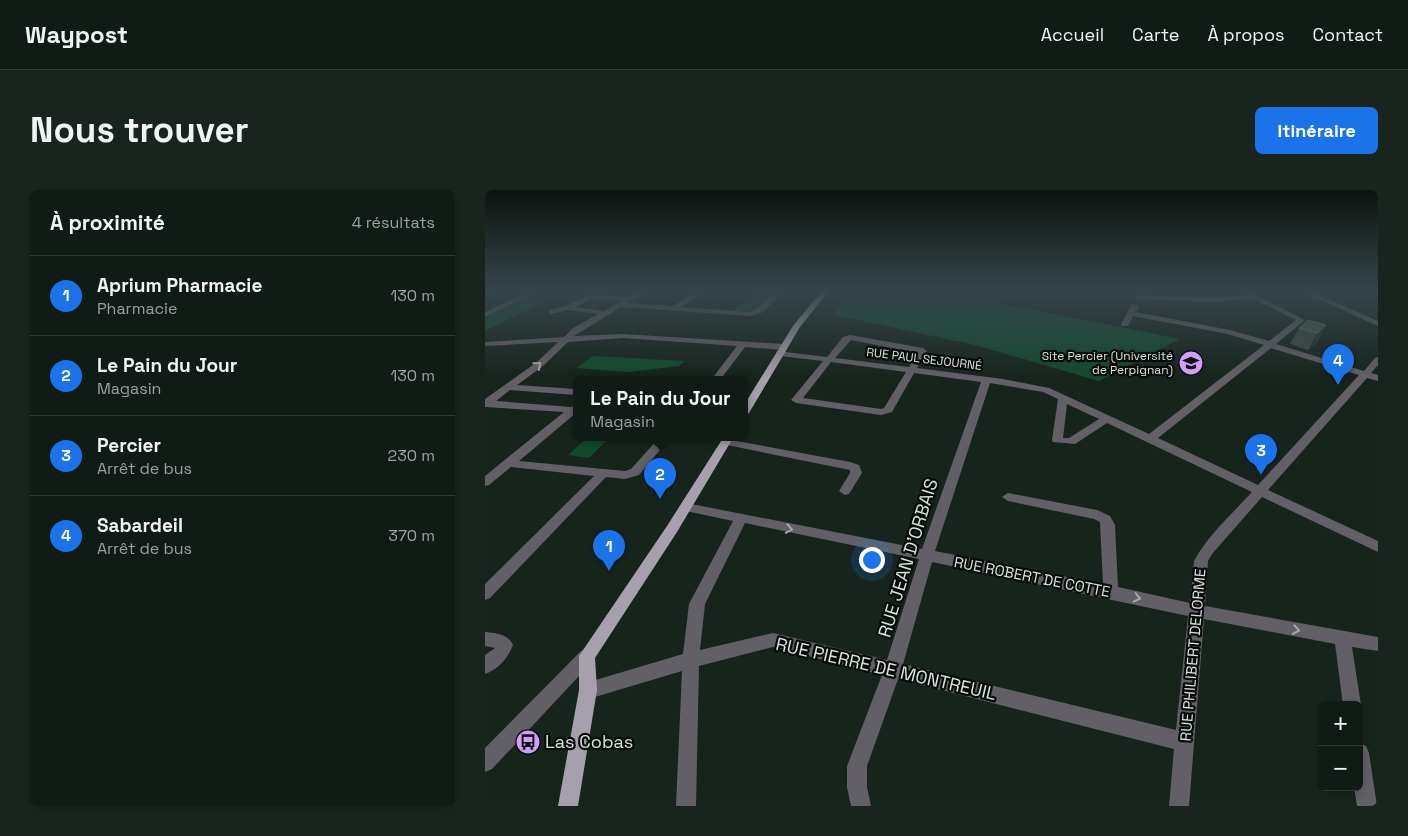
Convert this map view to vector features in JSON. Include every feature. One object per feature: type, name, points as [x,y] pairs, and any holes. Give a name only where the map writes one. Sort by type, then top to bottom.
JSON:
[{"type":"main road","points":[[797,326],[798,321]]},
{"type":"main road","points":[[748,406],[801,321]]},
{"type":"main road","points":[[569,806],[588,690],[587,656],[686,507],[726,441]]},
{"type":"street","points":[[485,403],[540,364],[576,330],[592,321]]},
{"type":"street","points":[[1171,321],[1230,332],[1371,376]]},
{"type":"street","points":[[1150,439],[1300,321]]},
{"type":"street","name":"RUE PAUL SEJOURNÉ","points":[[485,344],[623,336],[742,345],[782,350],[830,360],[1029,386],[1063,398],[1378,547]]},
{"type":"street","points":[[855,337],[923,351],[888,410],[881,412],[796,400],[830,360],[846,339],[855,337]]},
{"type":"street","points":[[718,376],[742,345]]},
{"type":"street","name":"RUE PHILIBERT DELORME","points":[[1179,806],[1201,561],[1207,550],[1260,492],[1371,376],[1378,360]]},
{"type":"street","name":"RUE JEAN D'ORBAIS","points":[[861,806],[857,787],[857,766],[893,670],[927,556],[985,380]]},
{"type":"street","points":[[509,387],[573,392]]},
{"type":"street","points":[[1063,398],[1057,440],[1071,442],[1106,419]]},
{"type":"street","points":[[485,403],[573,409]]},
{"type":"street","points":[[485,482],[573,411]]},
{"type":"street","points":[[507,464],[625,475],[635,472],[662,441]]},
{"type":"street","points":[[732,441],[855,468],[856,473],[845,491]]},
{"type":"street","points":[[485,594],[602,474]]},
{"type":"street","points":[[1008,497],[1097,515],[1105,519],[1108,525],[1111,592]]},
{"type":"street","name":"RUE ROBERT DE COTTE","points":[[686,507],[1111,592],[1196,612],[1378,644]]},
{"type":"street","points":[[685,806],[691,660],[697,604],[741,519]]},
{"type":"street","points":[[1343,638],[1351,701]]},
{"type":"street","points":[[485,639],[505,646],[485,666]]},
{"type":"street","name":"RUE PIERRE DE MONTREUIL","points":[[588,690],[691,660],[773,640],[1185,742]]},
{"type":"street","points":[[485,762],[587,656]]},
{"type":"street","points":[[1363,780],[1367,806]]},
{"type":"green space","points":[[485,321],[506,321],[485,331]]},
{"type":"green space","points":[[861,321],[1088,321],[1180,339],[1099,381],[979,346]]},
{"type":"green space","points":[[593,356],[684,361],[679,366],[629,372],[576,368]]},
{"type":"green space","points":[[584,441],[606,441],[589,458],[568,455]]},
{"type":"building","points":[[1307,321],[1326,325],[1317,333],[1299,328]]},
{"type":"place","name":"Site Percier (Université de Perpignan)","points":[[1191,363]]},
{"type":"place","name":"Sabardeil","points":[[1338,385]]},
{"type":"place","name":"Percier","points":[[1261,475]]},
{"type":"place","name":"Le Pain du Jour","points":[[660,499]]},
{"type":"place","name":"Aprium Pharmacie","points":[[609,571]]},
{"type":"place","name":"Las Cobas","points":[[528,742]]}]
